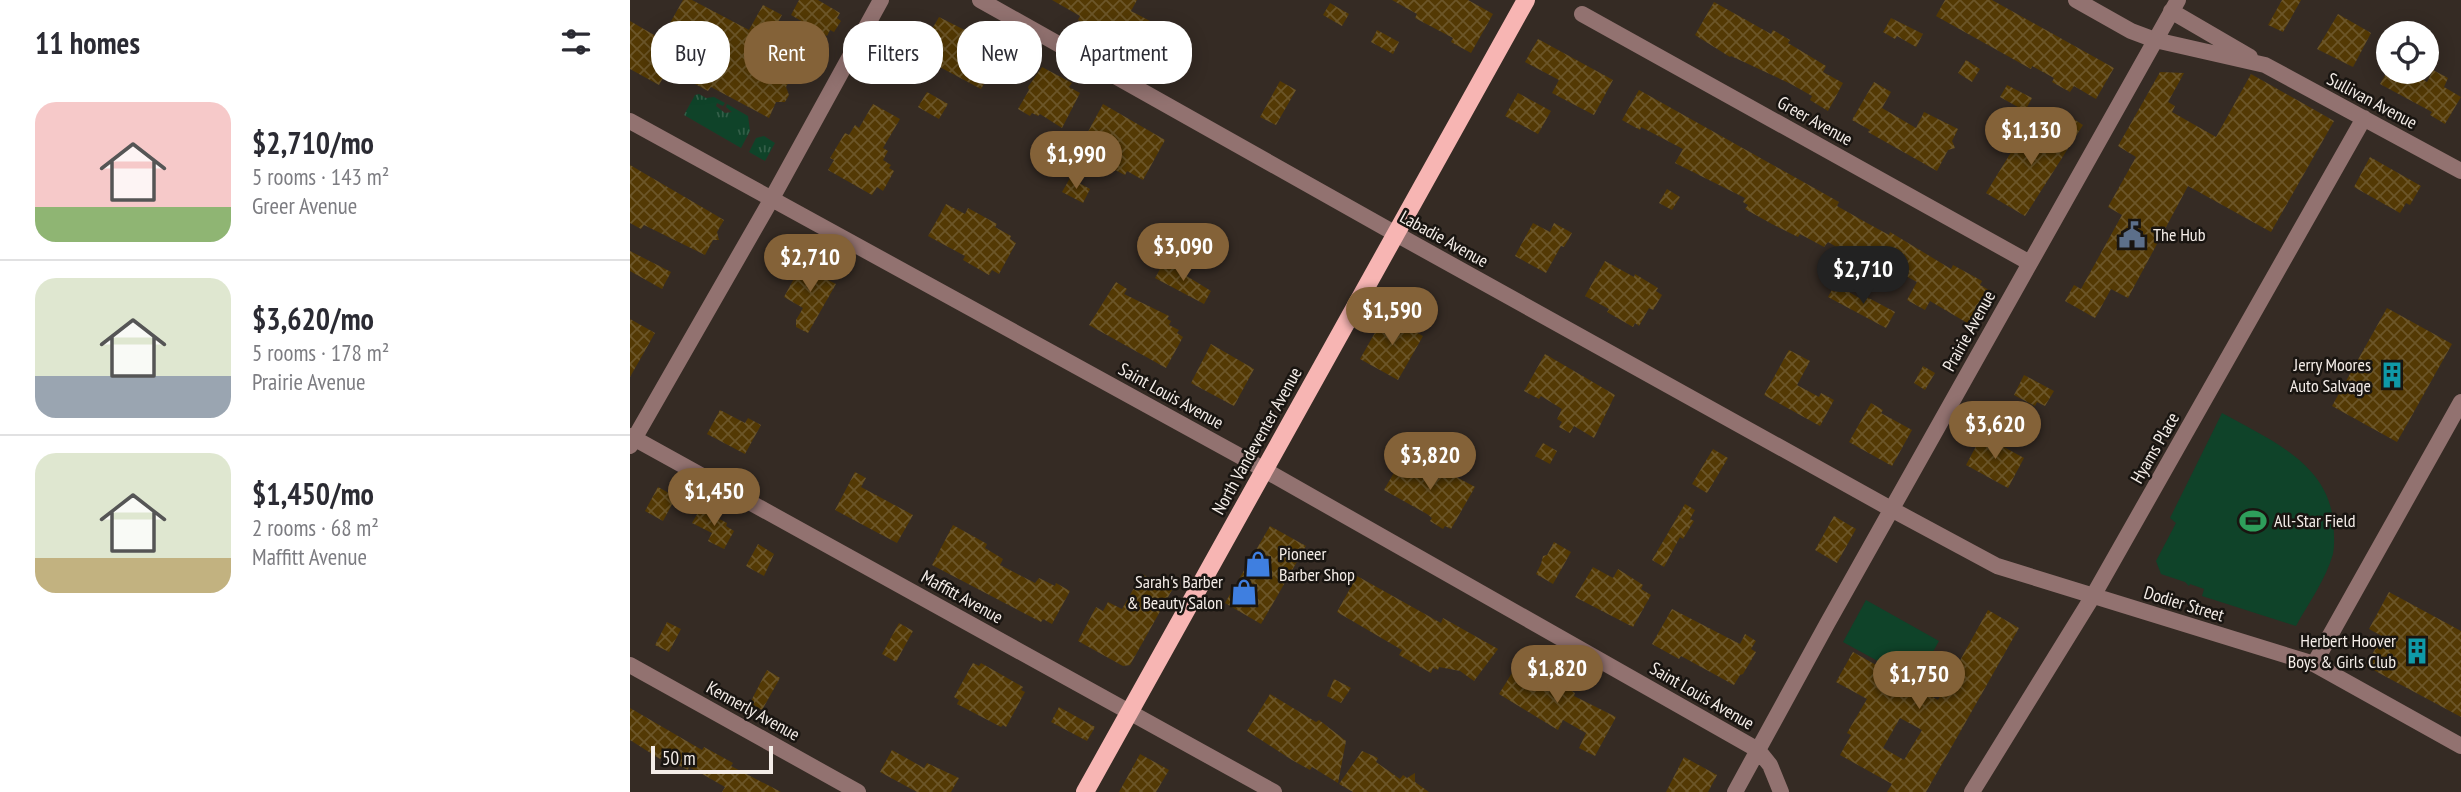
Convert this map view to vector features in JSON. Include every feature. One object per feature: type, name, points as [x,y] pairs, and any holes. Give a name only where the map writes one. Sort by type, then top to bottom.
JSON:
[{"type":"main road","name":"North Vandeventer Avenue","points":[[1085,792],[1526,0]]},
{"type":"street","points":[[631,440],[771,200],[881,0]]},
{"type":"street","name":"Labadie Avenue","points":[[980,0],[1891,509]]},
{"type":"street","name":"Sullivan Avenue","points":[[2076,0],[2132,31],[2155,40],[2265,65]]},
{"type":"street","name":"Sullivan Avenue","points":[[2175,5],[2265,65],[2461,171]]},
{"type":"street","name":"Prairie Avenue","points":[[1735,792],[2175,5]]},
{"type":"street","name":"Greer Avenue","points":[[1582,14],[2030,263]]},
{"type":"street","name":"Hyams Place","points":[[1972,792],[2093,596],[2364,118]]},
{"type":"street","name":"Saint Louis Avenue","points":[[630,121],[1265,470],[1758,750],[1770,765],[1781,792]]},
{"type":"street","points":[[2314,664],[2461,402]]},
{"type":"street","name":"Maffitt Avenue","points":[[631,440],[1274,792]]},
{"type":"street","name":"Dodier Street","points":[[1891,509],[1997,566],[2314,664],[2461,746]]},
{"type":"street","name":"Kennerly Avenue","points":[[630,665],[858,792]]},
{"type":"green space","points":[[695,95],[725,103],[723,106],[717,103],[716,106],[725,113],[732,112],[726,107],[727,104],[748,116],[750,131],[741,148],[684,115]]},
{"type":"green space","points":[[764,136],[775,143],[765,161],[749,152],[756,138]]},
{"type":"green space","name":"All-Star Field","points":[[2222,413],[2276,443],[2308,468],[2329,501],[2333,525],[2333,554],[2321,582],[2296,626],[2202,596],[2204,589],[2190,584],[2189,586],[2185,582],[2161,574],[2156,561],[2176,523],[2170,518]]},
{"type":"green space","points":[[1866,600],[1939,641],[1916,682],[1843,642]]},
{"type":"building","points":[[683,0],[692,0],[744,27],[744,84],[788,84],[789,95],[785,102],[776,102],[769,118],[711,87],[708,91],[695,84],[730,84],[730,21],[671,21]]},
{"type":"building","points":[[799,0],[818,0],[840,13],[837,18],[841,21],[834,32],[829,32],[829,21],[801,21],[791,15]]},
{"type":"building","points":[[1052,0],[1137,0],[1131,11],[1150,21],[1080,21],[1080,16]]},
{"type":"building","points":[[1392,0],[1468,0],[1493,14],[1471,53],[1451,42],[1453,38],[1415,18],[1417,14]]},
{"type":"building","points":[[1945,0],[1992,0],[2114,68],[2096,99],[2074,86],[2070,92],[2052,82],[2054,78],[2032,66],[2031,69],[1936,16]]},
{"type":"building","points":[[2282,0],[2301,0],[2283,32],[2268,25]]},
{"type":"building","points":[[1714,2],[1771,34],[1773,30],[1790,40],[1788,43],[1826,66],[1823,72],[1843,83],[1828,111],[1810,100],[1812,96],[1791,84],[1730,57],[1695,35]]},
{"type":"building","points":[[1330,3],[1349,14],[1342,26],[1323,15]]},
{"type":"building","points":[[763,5],[782,15],[779,21],[754,21]]},
{"type":"building","points":[[2338,14],[2371,33],[2353,67],[2317,49]]},
{"type":"building","points":[[939,17],[957,26],[957,76],[943,69],[943,21],[937,21]]},
{"type":"building","points":[[1891,18],[1923,34],[1916,47],[1897,36],[1895,39],[1883,32]]},
{"type":"building","points":[[630,21],[651,33],[651,81],[630,69]]},
{"type":"building","points":[[1377,30],[1399,42],[1393,54],[1371,42]]},
{"type":"building","points":[[1538,39],[1613,80],[1594,115],[1552,93],[1559,80],[1525,62]]},
{"type":"building","points":[[1966,60],[1980,69],[1972,82],[1958,73]]},
{"type":"building","points":[[1042,67],[1056,74],[1056,84],[1071,84],[1069,87],[1080,93],[1062,128],[1040,114],[1038,116],[1032,113],[1030,116],[1018,109],[1029,90],[1030,84],[1042,84]]},
{"type":"building","points":[[2160,72],[2184,73],[2168,102],[2175,106],[2172,112],[2216,137],[2251,74],[2334,121],[2271,232],[2188,186],[2128,298],[2111,289],[2095,318],[2065,301],[2074,285],[2081,289],[2122,215],[2108,207],[2136,157],[2118,146]]},
{"type":"building","points":[[2439,73],[2448,78],[2444,87],[2461,97],[2445,124],[2430,115],[2432,112],[2380,84],[2439,84]]},
{"type":"building","points":[[1280,81],[1296,90],[1276,125],[1260,117]]},
{"type":"building","points":[[1874,82],[1891,92],[1882,108],[1916,128],[1924,112],[1958,129],[1952,141],[1955,148],[1948,150],[1937,171],[1852,120]]},
{"type":"building","points":[[972,84],[984,84],[981,89]]},
{"type":"building","points":[[2007,85],[2032,98],[2025,111],[2000,97]]},
{"type":"building","points":[[1639,90],[1839,202],[1837,206],[1867,223],[1889,235],[1890,232],[1951,269],[1953,265],[1982,281],[1980,285],[1989,290],[1969,324],[1930,301],[1925,310],[1907,300],[1917,282],[1893,269],[1889,277],[1883,274],[1880,281],[1849,262],[1852,256],[1828,242],[1824,247],[1800,234],[1798,237],[1772,224],[1745,209],[1748,205],[1743,202],[1745,198],[1675,163],[1683,149],[1622,120]]},
{"type":"building","points":[[927,92],[948,104],[939,119],[918,107]]},
{"type":"building","points":[[1518,93],[1551,111],[1538,134],[1505,116]]},
{"type":"building","points":[[873,104],[900,119],[883,148],[888,151],[883,160],[891,165],[889,168],[894,171],[883,191],[877,187],[872,195],[828,170],[834,160],[830,158],[845,133],[849,135],[855,125],[859,128]]},
{"type":"building","points":[[1103,104],[1165,140],[1143,180],[1127,171],[1125,175],[1111,168],[1115,161],[1083,141]]},
{"type":"building","points":[[2069,116],[2083,125],[2025,216],[1986,193],[2026,128],[2053,143]]},
{"type":"building","points":[[2370,157],[2421,186],[2410,205],[2406,203],[2400,213],[2354,187]]},
{"type":"building","points":[[630,165],[724,220],[717,232],[719,240],[713,240],[705,255],[644,225],[641,229],[630,223]]},
{"type":"building","points":[[1070,178],[1090,189],[1083,203],[1062,192]]},
{"type":"building","points":[[1667,189],[1680,197],[1672,210],[1659,203]]},
{"type":"building","points":[[946,204],[965,214],[968,208],[997,224],[995,227],[1011,236],[1010,239],[1016,243],[999,274],[992,270],[989,275],[963,260],[965,256],[928,236]]},
{"type":"building","points":[[1533,223],[1550,232],[1554,223],[1572,233],[1564,247],[1561,246],[1546,273],[1515,256]]},
{"type":"building","points":[[630,251],[671,272],[662,289],[630,271]]},
{"type":"building","points":[[1605,261],[1634,277],[1635,274],[1658,288],[1656,291],[1662,295],[1653,310],[1649,308],[1639,326],[1635,323],[1633,327],[1607,312],[1609,309],[1585,296]]},
{"type":"building","points":[[803,262],[831,276],[828,280],[836,284],[808,333],[796,327],[796,320],[803,308],[784,297]]},
{"type":"building","points":[[1164,262],[1211,291],[1204,304],[1155,278]]},
{"type":"building","points":[[1116,282],[1127,289],[1124,294],[1169,316],[1169,325],[1179,330],[1177,333],[1183,337],[1166,368],[1089,325]]},
{"type":"building","points":[[1835,284],[1861,299],[1863,295],[1895,312],[1886,328],[1828,297]]},
{"type":"building","name":"Jerry Moores Auto Salvage","points":[[2387,308],[2452,344],[2397,442],[2332,406]]},
{"type":"building","points":[[1385,315],[1423,336],[1398,380],[1360,359]]},
{"type":"building","points":[[630,319],[655,333],[630,377]]},
{"type":"building","points":[[1211,344],[1254,369],[1234,406],[1191,383]]},
{"type":"building","points":[[1789,350],[1810,361],[1797,385],[1819,397],[1821,393],[1834,400],[1820,426],[1764,395]]},
{"type":"building","points":[[1545,354],[1615,395],[1594,438],[1574,426],[1570,433],[1559,427],[1562,422],[1557,419],[1562,409],[1541,396],[1539,399],[1524,391]]},
{"type":"building","points":[[1923,366],[1935,373],[1925,390],[1914,383]]},
{"type":"building","points":[[2024,375],[2054,391],[2045,406],[2037,402],[2035,406],[2014,395]]},
{"type":"building","points":[[1871,403],[1883,410],[1881,413],[1912,430],[1892,466],[1849,442]]},
{"type":"building","points":[[720,410],[745,423],[748,418],[761,425],[745,454],[707,434]]},
{"type":"building","points":[[1982,435],[2024,458],[2008,488],[1966,465]]},
{"type":"building","points":[[1543,443],[1557,451],[1550,464],[1535,456]]},
{"type":"building","points":[[1713,449],[1728,458],[1707,493],[1692,484]]},
{"type":"building","points":[[1404,455],[1444,477],[1447,472],[1475,487],[1451,529],[1445,526],[1443,529],[1430,521],[1432,518],[1427,514],[1384,490]]},
{"type":"building","points":[[855,472],[866,478],[861,487],[913,515],[897,543],[835,510]]},
{"type":"building","points":[[658,487],[676,497],[663,521],[645,511]]},
{"type":"building","points":[[1685,504],[1695,510],[1690,519],[1694,521],[1683,539],[1680,537],[1664,567],[1652,560]]},
{"type":"building","points":[[700,509],[727,523],[726,526],[734,531],[724,549],[708,541],[712,533],[692,523]]},
{"type":"building","points":[[1834,516],[1856,529],[1837,563],[1815,550]]},
{"type":"building","points":[[953,525],[987,544],[985,548],[1003,559],[1000,565],[1035,583],[1039,578],[1070,591],[1052,624],[1043,619],[1041,622],[932,565]]},
{"type":"building","points":[[1270,526],[1306,546],[1261,624],[1225,603]]},
{"type":"building","points":[[1554,542],[1571,552],[1553,584],[1536,574],[1543,556],[1547,555]]},
{"type":"building","points":[[758,544],[774,554],[764,576],[746,566]]},
{"type":"building","points":[[1593,567],[1613,578],[1618,569],[1643,585],[1641,589],[1651,595],[1633,627],[1575,597]]},
{"type":"building","points":[[1142,574],[1172,590],[1130,665],[1123,666],[1078,641],[1096,607],[1103,611],[1108,602],[1122,609]]},
{"type":"building","points":[[1357,576],[1441,623],[1443,618],[1498,649],[1474,681],[1460,671],[1439,667],[1438,670],[1433,668],[1431,673],[1399,655],[1402,650],[1337,612]]},
{"type":"building","name":"Herbert Hoover Boys & Girls Club","points":[[2389,592],[2461,631],[2461,717],[2366,666],[2382,636],[2369,629]]},
{"type":"building","points":[[1672,609],[1740,644],[1745,634],[1756,641],[1751,649],[1756,652],[1734,685],[1681,656],[1679,659],[1652,644]]},
{"type":"building","points":[[1988,610],[2019,628],[1926,792],[1887,792],[1892,784],[1840,755],[1851,735],[1847,733],[1867,699],[1836,682],[1853,652],[1938,700]],"holes":[[[1900,718],[1922,730],[1904,760],[1883,748]]]},
{"type":"building","points":[[667,622],[681,629],[669,652],[655,645]]},
{"type":"building","points":[[899,623],[913,631],[896,662],[882,654]]},
{"type":"building","points":[[1520,660],[1575,693],[1574,696],[1616,717],[1595,756],[1579,748],[1586,733],[1563,720],[1558,730],[1499,694]]},
{"type":"building","points":[[973,663],[979,666],[981,663],[1023,687],[1021,690],[1025,692],[1006,727],[1001,727],[957,704],[959,700],[954,697]]},
{"type":"building","points":[[767,670],[780,678],[762,710],[750,703]]},
{"type":"building","points":[[1334,679],[1351,688],[1341,703],[1327,696]]},
{"type":"building","points":[[1270,694],[1316,722],[1319,720],[1346,741],[1338,783],[1312,767],[1310,770],[1292,760],[1247,731]]},
{"type":"building","points":[[1059,707],[1095,727],[1087,741],[1051,722]]},
{"type":"building","points":[[630,708],[781,792],[722,792],[725,787],[689,767],[688,770],[662,757],[660,759],[630,740]]},
{"type":"building","points":[[892,750],[924,768],[927,763],[959,778],[951,792],[917,792],[880,772]]},
{"type":"building","points":[[1362,751],[1378,758],[1376,762],[1400,779],[1403,775],[1407,778],[1415,773],[1415,782],[1429,792],[1353,792],[1339,784]]},
{"type":"building","points":[[1140,754],[1169,770],[1156,792],[1119,792]]},
{"type":"building","points":[[1684,757],[1717,775],[1708,792],[1666,792]]},
{"type":"place","name":"The Hub","points":[[2132,235]]},
{"type":"place","name":"Jerry Moores Auto Salvage","points":[[2392,375]]},
{"type":"place","name":"All-Star Field","points":[[2253,521]]},
{"type":"place","name":"Pioneer Barber Shop","points":[[1258,564]]},
{"type":"place","name":"Sarah's Barber & Beauty Salon","points":[[1244,592]]},
{"type":"place","name":"Herbert Hoover Boys & Girls Club","points":[[2417,651]]}]
